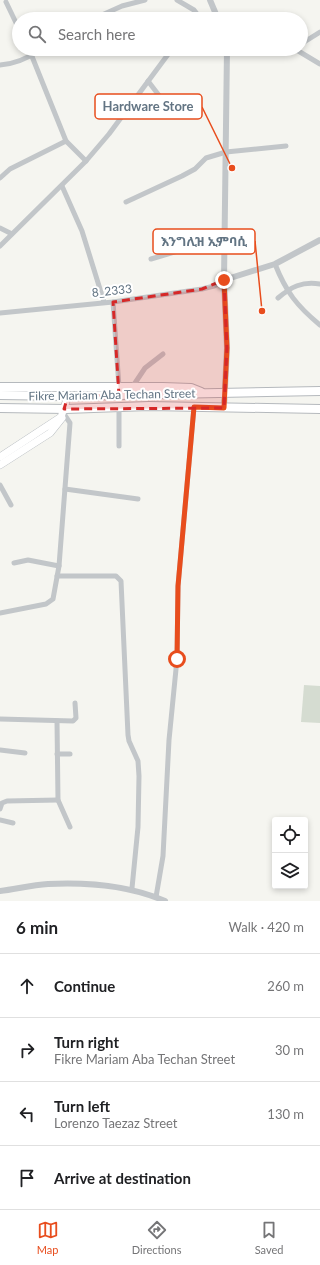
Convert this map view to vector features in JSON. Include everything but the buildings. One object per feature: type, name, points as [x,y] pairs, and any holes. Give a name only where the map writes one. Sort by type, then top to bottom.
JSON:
[{"type":"main road","points":[[0,387],[133,386],[191,388],[206,394]]},
{"type":"main road","name":"Fikre Mariam Aba Techan Street","points":[[0,395],[68,396],[320,391]]},
{"type":"main road","points":[[0,465],[50,433],[65,411],[68,396]]},
{"type":"main road","name":"Fikre Mariam Aba Techan Street","points":[[0,408],[65,411],[118,408],[194,407],[320,409]]},
{"type":"main road","points":[[0,458],[55,424]]},
{"type":"street","points":[[108,12],[122,6],[145,0]]},
{"type":"street","points":[[177,0],[196,12]]},
{"type":"street","points":[[210,0],[215,12]]},
{"type":"street","points":[[6,2],[12,14]]},
{"type":"street","points":[[308,40],[320,32]]},
{"type":"street","points":[[0,65],[10,64],[30,56]]},
{"type":"street","points":[[33,56],[66,141],[86,161]]},
{"type":"street","points":[[0,246],[86,161],[167,56]]},
{"type":"street","points":[[224,408],[227,348],[224,280],[227,56]]},
{"type":"street","points":[[307,56],[320,64]]},
{"type":"street","points":[[148,81],[164,102]]},
{"type":"street","points":[[0,178],[20,163],[66,141]]},
{"type":"street","points":[[126,202],[195,169],[206,158],[226,152],[286,146]]},
{"type":"street","points":[[62,186],[89,248],[104,302]]},
{"type":"street","points":[[0,228],[12,234]]},
{"type":"street","points":[[151,259],[225,237]]},
{"type":"street","points":[[224,280],[275,264],[320,240]]},
{"type":"street","points":[[275,264],[287,291],[296,304],[320,326]]},
{"type":"street","name":"8_2333","points":[[0,313],[113,302],[202,289],[214,286],[224,280]]},
{"type":"street","points":[[278,298],[287,291],[304,283],[320,284]]},
{"type":"street","points":[[113,302],[119,387]]},
{"type":"street","points":[[133,386],[145,368],[163,354]]},
{"type":"street","points":[[156,897],[163,856],[169,740],[177,659],[178,586],[194,407]]},
{"type":"street","points":[[118,408],[119,446]]},
{"type":"street","points":[[0,613],[49,603],[54,599],[59,566],[70,423],[65,411]]},
{"type":"street","points":[[0,485],[11,505]]},
{"type":"street","points":[[65,489],[138,499]]},
{"type":"street","points":[[14,563],[28,560],[59,566]]},
{"type":"street","points":[[57,576],[116,576],[121,581],[128,735],[129,741],[138,761],[139,776],[138,827],[132,888]]},
{"type":"street","points":[[0,722],[0,719],[57,721],[75,719],[75,703]]},
{"type":"street","points":[[57,721],[58,800],[70,827]]},
{"type":"street","points":[[0,750],[25,753]]},
{"type":"street","points":[[57,754],[70,754]]},
{"type":"street","points":[[0,809],[2,803],[7,801],[58,800]]},
{"type":"street","points":[[0,820],[13,823]]},
{"type":"street","points":[[0,891],[48,884],[110,885],[132,888],[165,901]]},
{"type":"highlighted area","points":[[224,280],[227,348],[224,408],[64,409],[68,396],[119,395],[113,302],[202,289]]},
{"type":"shaded area","points":[[304,685],[320,686],[320,723],[301,722]]},
{"type":"place","name":"Hardware Store","points":[[232,168]]},
{"type":"place","name":"እንግሊዝ ኢምባሲ","points":[[262,311]]},
{"type":"route","points":[[177,659],[178,586],[194,407],[224,408],[227,348],[224,280]]}]
